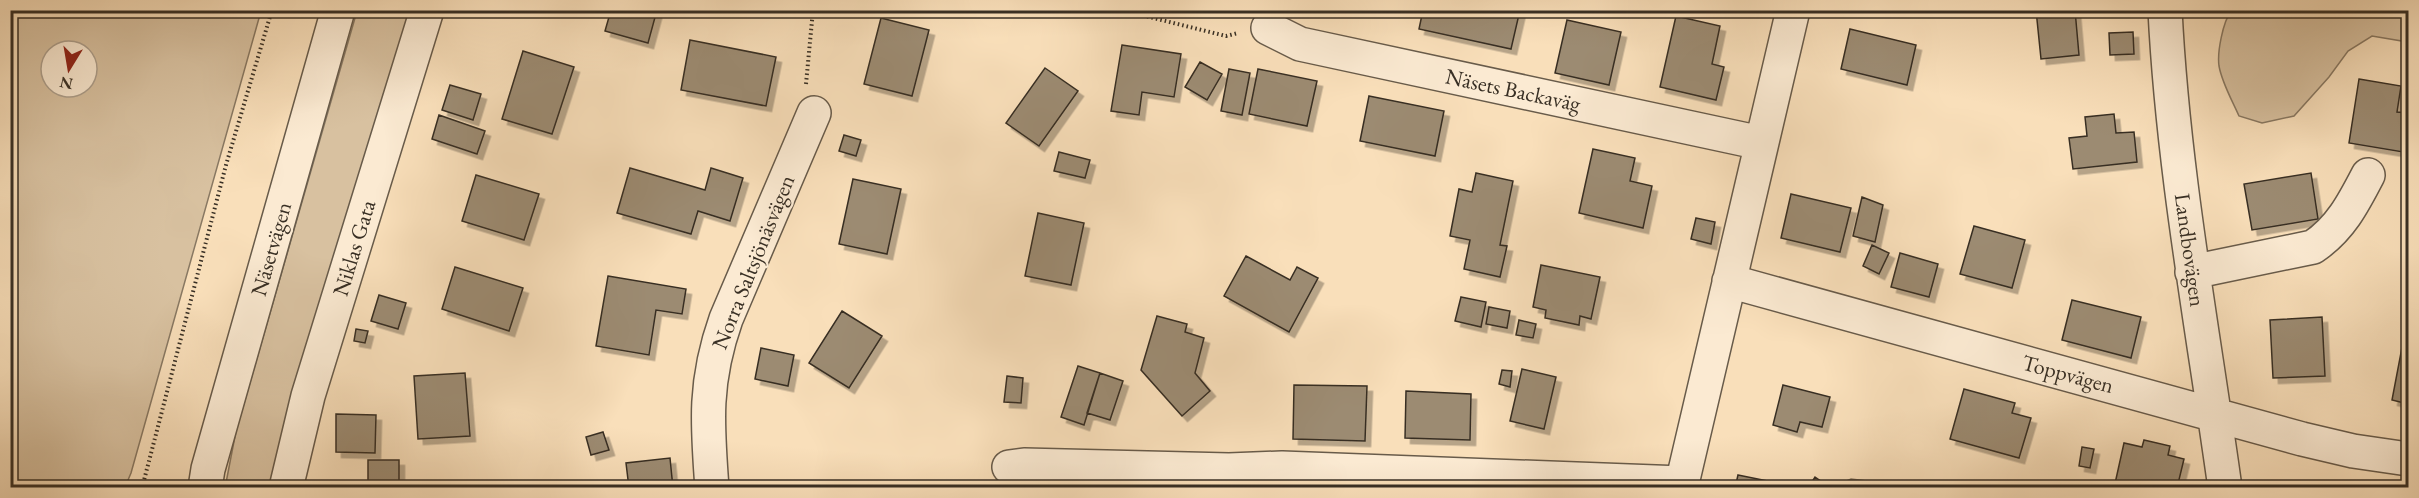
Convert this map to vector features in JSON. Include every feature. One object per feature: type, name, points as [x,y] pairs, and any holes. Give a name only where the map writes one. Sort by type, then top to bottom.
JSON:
[{"type":"street","name":"Näsetvägen","points":[[205,488],[338,10]]},
{"type":"street","name":"Niklas Gata","points":[[286,488],[308,396],[427,10]]},
{"type":"street","points":[[1009,467],[1024,465],[1225,478],[1282,468],[1681,485],[1793,10]]},
{"type":"street","name":"Landbovägen","points":[[2165,10],[2173,117],[2192,272],[2225,488]]},
{"type":"street","name":"Näsets Backaväg","points":[[1269,28],[1300,44],[1761,142]]},
{"type":"street","name":"Norra Saltsjönäsvägen","points":[[712,488],[707,407],[715,349],[814,114]]},
{"type":"street","points":[[2192,272],[2313,247],[2327,238],[2339,225],[2368,175]]},
{"type":"street","name":"Toppvägen","points":[[1730,281],[2302,439],[2353,451],[2409,459]]},
{"type":"path","points":[[142,488],[226,165],[272,10]]},
{"type":"path","points":[[813,10],[804,80],[814,114]]},
{"type":"path","points":[[1121,10],[1226,36],[1269,28]]},
{"type":"shaded area","points":[[10,11],[261,11],[131,473],[125,487],[11,487]]},
{"type":"shaded area","points":[[357,11],[410,11],[272,487],[225,488],[236,431]]},
{"type":"shaded area","points":[[2231,11],[2408,11],[2408,42],[2372,36],[2348,51],[2329,77],[2294,116],[2262,123],[2239,116],[2220,72],[2220,45],[2225,22]]},
{"type":"shaded area","points":[[1851,479],[1914,487],[1833,487]]},
{"type":"building","points":[[611,10],[657,10],[648,43],[605,31]]},
{"type":"building","points":[[1423,10],[1520,10],[1511,49],[1419,29]]},
{"type":"building","points":[[2036,10],[2075,10],[2079,55],[2041,59]]},
{"type":"building","points":[[1676,16],[1720,26],[1712,64],[1724,67],[1716,100],[1660,87]]},
{"type":"building","points":[[881,18],[929,30],[912,96],[864,84]]},
{"type":"building","points":[[1567,20],[1621,32],[1609,85],[1555,73]]},
{"type":"building","points":[[1850,29],[1916,45],[1907,85],[1841,69]]},
{"type":"building","points":[[2133,32],[2134,54],[2110,55],[2109,33]]},
{"type":"building","points":[[690,40],[776,57],[766,106],[681,90]]},
{"type":"building","points":[[1122,45],[1181,54],[1174,97],[1142,92],[1139,115],[1111,111]]},
{"type":"building","points":[[523,51],[574,67],[552,134],[502,119]]},
{"type":"building","points":[[1200,62],[1222,74],[1207,100],[1185,87]]},
{"type":"building","points":[[1045,68],[1078,91],[1039,146],[1006,123]]},
{"type":"building","points":[[1229,69],[1250,73],[1242,115],[1221,111]]},
{"type":"building","points":[[1258,69],[1317,81],[1307,126],[1249,114]]},
{"type":"building","points":[[2359,79],[2401,86],[2397,112],[2408,113],[2403,152],[2349,143]]},
{"type":"building","points":[[450,85],[481,94],[473,120],[442,110]]},
{"type":"building","points":[[1369,96],[1444,111],[1435,156],[1360,141]]},
{"type":"building","points":[[2114,114],[2116,133],[2134,132],[2137,162],[2073,169],[2069,138],[2087,136],[2085,117]]},
{"type":"building","points":[[439,115],[485,131],[477,154],[432,139]]},
{"type":"building","points":[[844,135],[861,140],[856,156],[839,151]]},
{"type":"building","points":[[1593,149],[1635,158],[1630,181],[1652,186],[1643,228],[1579,213]]},
{"type":"building","points":[[1059,152],[1090,160],[1085,178],[1054,171]]},
{"type":"building","points":[[630,168],[705,190],[711,168],[743,178],[730,221],[698,211],[691,234],[617,213]]},
{"type":"building","points":[[1476,173],[1513,181],[1500,245],[1507,246],[1500,277],[1464,269],[1470,240],[1450,236],[1459,189],[1472,192]]},
{"type":"building","points":[[2311,173],[2318,219],[2252,230],[2244,184]]},
{"type":"building","points":[[476,175],[539,194],[524,240],[462,221]]},
{"type":"building","points":[[853,179],[901,189],[887,254],[839,244]]},
{"type":"building","points":[[1791,194],[1851,208],[1840,252],[1781,238]]},
{"type":"building","points":[[1862,197],[1883,205],[1875,242],[1853,236]]},
{"type":"building","points":[[1038,213],[1084,223],[1071,285],[1025,276]]},
{"type":"building","points":[[1696,218],[1715,222],[1711,244],[1691,239]]},
{"type":"building","points":[[1974,226],[2025,240],[2012,288],[1960,274]]},
{"type":"building","points":[[1872,245],[1889,253],[1879,274],[1863,266]]},
{"type":"building","points":[[1900,253],[1938,264],[1929,297],[1891,287]]},
{"type":"building","points":[[1246,256],[1290,280],[1297,267],[1318,278],[1289,332],[1224,296]]},
{"type":"building","points":[[1541,265],[1600,277],[1591,319],[1580,316],[1579,325],[1545,318],[1546,310],[1533,307]]},
{"type":"building","points":[[455,267],[523,288],[509,331],[442,309]]},
{"type":"building","points":[[608,276],[686,289],[682,314],[656,310],[649,355],[596,346]]},
{"type":"building","points":[[379,295],[406,303],[398,329],[371,321]]},
{"type":"building","points":[[1461,297],[1486,302],[1481,327],[1455,321]]},
{"type":"building","points":[[2072,300],[2141,317],[2131,358],[2062,340]]},
{"type":"building","points":[[1489,307],[1510,311],[1507,328],[1486,324]]},
{"type":"building","points":[[842,311],[882,336],[849,388],[809,363]]},
{"type":"building","points":[[1157,316],[1187,324],[1185,332],[1204,338],[1195,373],[1210,391],[1182,416],[1141,370]]},
{"type":"building","points":[[2322,317],[2325,376],[2273,378],[2270,320]]},
{"type":"building","points":[[1519,320],[1536,324],[1533,338],[1516,335]]},
{"type":"building","points":[[2408,321],[2408,404],[2392,400]]},
{"type":"building","points":[[356,329],[368,331],[365,343],[354,341]]},
{"type":"building","points":[[761,348],[794,355],[788,386],[755,379]]},
{"type":"building","points":[[1078,366],[1100,373],[1084,425],[1061,417]]},
{"type":"building","points":[[1522,369],[1556,377],[1544,429],[1510,421]]},
{"type":"building","points":[[1502,370],[1512,371],[1510,387],[1499,384]]},
{"type":"building","points":[[465,373],[470,436],[418,439],[414,376]]},
{"type":"building","points":[[1100,373],[1123,381],[1110,420],[1087,413]]},
{"type":"building","points":[[1007,376],[1023,378],[1021,403],[1004,402]]},
{"type":"building","points":[[1294,385],[1367,386],[1365,441],[1293,439]]},
{"type":"building","points":[[1783,385],[1830,397],[1822,427],[1800,422],[1797,432],[1773,425]]},
{"type":"building","points":[[1964,389],[2015,403],[2012,413],[2031,418],[2019,458],[1950,439]]},
{"type":"building","points":[[1406,391],[1471,394],[1470,440],[1405,438]]},
{"type":"building","points":[[336,414],[376,415],[375,453],[336,452]]},
{"type":"building","points":[[603,432],[609,450],[591,455],[586,437]]},
{"type":"building","points":[[2144,440],[2170,446],[2168,455],[2184,459],[2177,488],[2114,488],[2124,443],[2142,447]]},
{"type":"building","points":[[2082,447],[2094,449],[2090,468],[2079,466]]},
{"type":"building","points":[[670,458],[673,488],[629,488],[626,463]]},
{"type":"building","points":[[368,460],[399,460],[399,488],[368,488]]},
{"type":"building","points":[[1738,475],[1788,485],[1787,488],[1735,488]]},
{"type":"building","points":[[1060,477],[1082,480],[1096,488],[1049,488]]},
{"type":"building","points":[[1815,477],[1825,484],[1822,488],[1808,488]]}]
